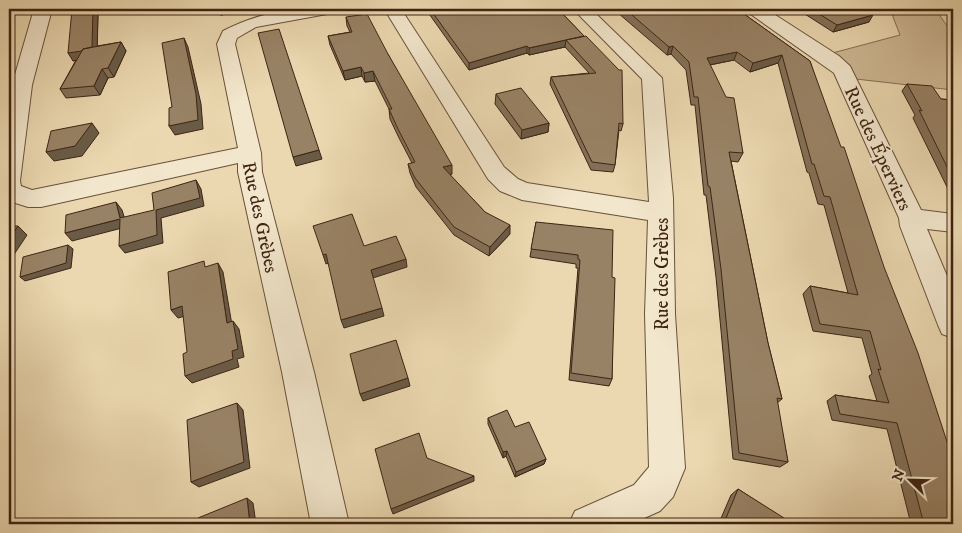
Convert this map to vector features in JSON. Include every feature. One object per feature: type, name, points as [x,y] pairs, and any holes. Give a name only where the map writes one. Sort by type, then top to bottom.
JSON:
[{"type":"street","name":"Rue des Grèbes","points":[[43,9],[16,87],[9,190],[27,199],[47,198],[250,153],[250,172],[298,372],[330,524]]},
{"type":"street","points":[[250,153],[226,44],[229,35],[251,23],[327,9]]},
{"type":"street","points":[[390,9],[395,12],[496,173],[509,185],[522,191],[660,213]]},
{"type":"street","name":"Rue des Grèbes","points":[[584,9],[652,78],[661,198],[660,314],[667,468],[660,484],[647,498],[588,524]]},
{"type":"street","name":"Rue des Éperviers","points":[[755,9],[832,60],[843,70],[912,218],[913,226],[953,326]]},
{"type":"street","points":[[912,218],[953,223]]},
{"type":"shaded area","points":[[890,9],[935,9],[953,34],[953,90],[847,78],[825,55],[900,35]]},
{"type":"building","points":[[72,9],[93,9],[92,47],[68,53]]},
{"type":"building","points":[[430,9],[558,9],[584,36],[529,48],[527,46],[469,63]]},
{"type":"building","points":[[625,9],[737,9],[810,61],[841,147],[844,147],[884,267],[918,353],[953,460],[953,524],[924,524],[897,423],[840,414],[835,395],[889,403],[878,369],[881,370],[870,331],[820,324],[810,286],[858,295],[830,197],[824,196],[814,164],[812,164],[782,55],[753,63],[737,52],[707,58],[726,97],[734,98],[743,153],[729,152],[768,343],[782,399],[777,398],[788,462],[739,453],[721,269],[710,187],[708,186],[698,97],[694,97],[689,62],[673,46],[669,47]]},
{"type":"building","points":[[811,9],[861,9],[873,15],[837,25]]},
{"type":"building","points":[[367,14],[452,165],[443,167],[485,212],[510,225],[490,247],[454,227],[415,178],[408,164],[415,162],[398,129],[389,109],[392,109],[373,71],[364,73],[361,67],[343,71],[328,36],[352,32],[346,17]]},
{"type":"building","points":[[279,29],[319,150],[293,157],[258,33]]},
{"type":"building","points":[[586,36],[619,70],[622,70],[623,124],[619,123],[615,165],[592,162],[551,77],[596,73],[566,40]]},
{"type":"building","points":[[184,38],[196,94],[198,120],[169,126],[169,108],[172,107],[162,43]]},
{"type":"building","points":[[121,42],[108,68],[102,69],[94,86],[60,89],[83,49]]},
{"type":"building","points":[[907,84],[932,86],[941,99],[953,100],[953,179],[919,110],[922,111]]},
{"type":"building","points":[[521,88],[549,123],[522,130],[496,94]]},
{"type":"building","points":[[92,123],[75,146],[46,152],[51,131]]},
{"type":"building","points":[[196,180],[200,198],[156,210],[157,235],[119,246],[120,219],[65,233],[66,215],[116,202],[120,218],[154,210],[152,193]]},
{"type":"building","points":[[352,214],[364,246],[396,236],[406,259],[371,270],[382,308],[341,320],[326,254],[323,255],[313,226]]},
{"type":"building","points":[[536,222],[613,230],[612,277],[615,278],[612,379],[571,373],[580,260],[578,255],[531,249]]},
{"type":"building","points":[[9,226],[18,226],[9,239]]},
{"type":"building","points":[[68,245],[66,263],[20,277],[23,257]]},
{"type":"building","points":[[204,261],[205,267],[218,263],[227,323],[233,321],[238,349],[232,351],[233,359],[185,376],[183,354],[187,352],[182,306],[171,310],[168,272]]},
{"type":"building","points":[[396,340],[408,378],[360,394],[350,354]]},
{"type":"building","points":[[237,403],[244,462],[191,482],[187,420]]},
{"type":"building","points":[[507,410],[515,427],[529,422],[546,459],[516,472],[507,451],[503,452],[488,418]]},
{"type":"building","points":[[419,433],[427,458],[474,476],[391,509],[375,449]]},
{"type":"building","points":[[738,489],[792,524],[736,524],[726,518]]},
{"type":"building","points":[[247,498],[250,524],[199,524],[198,518]]}]
